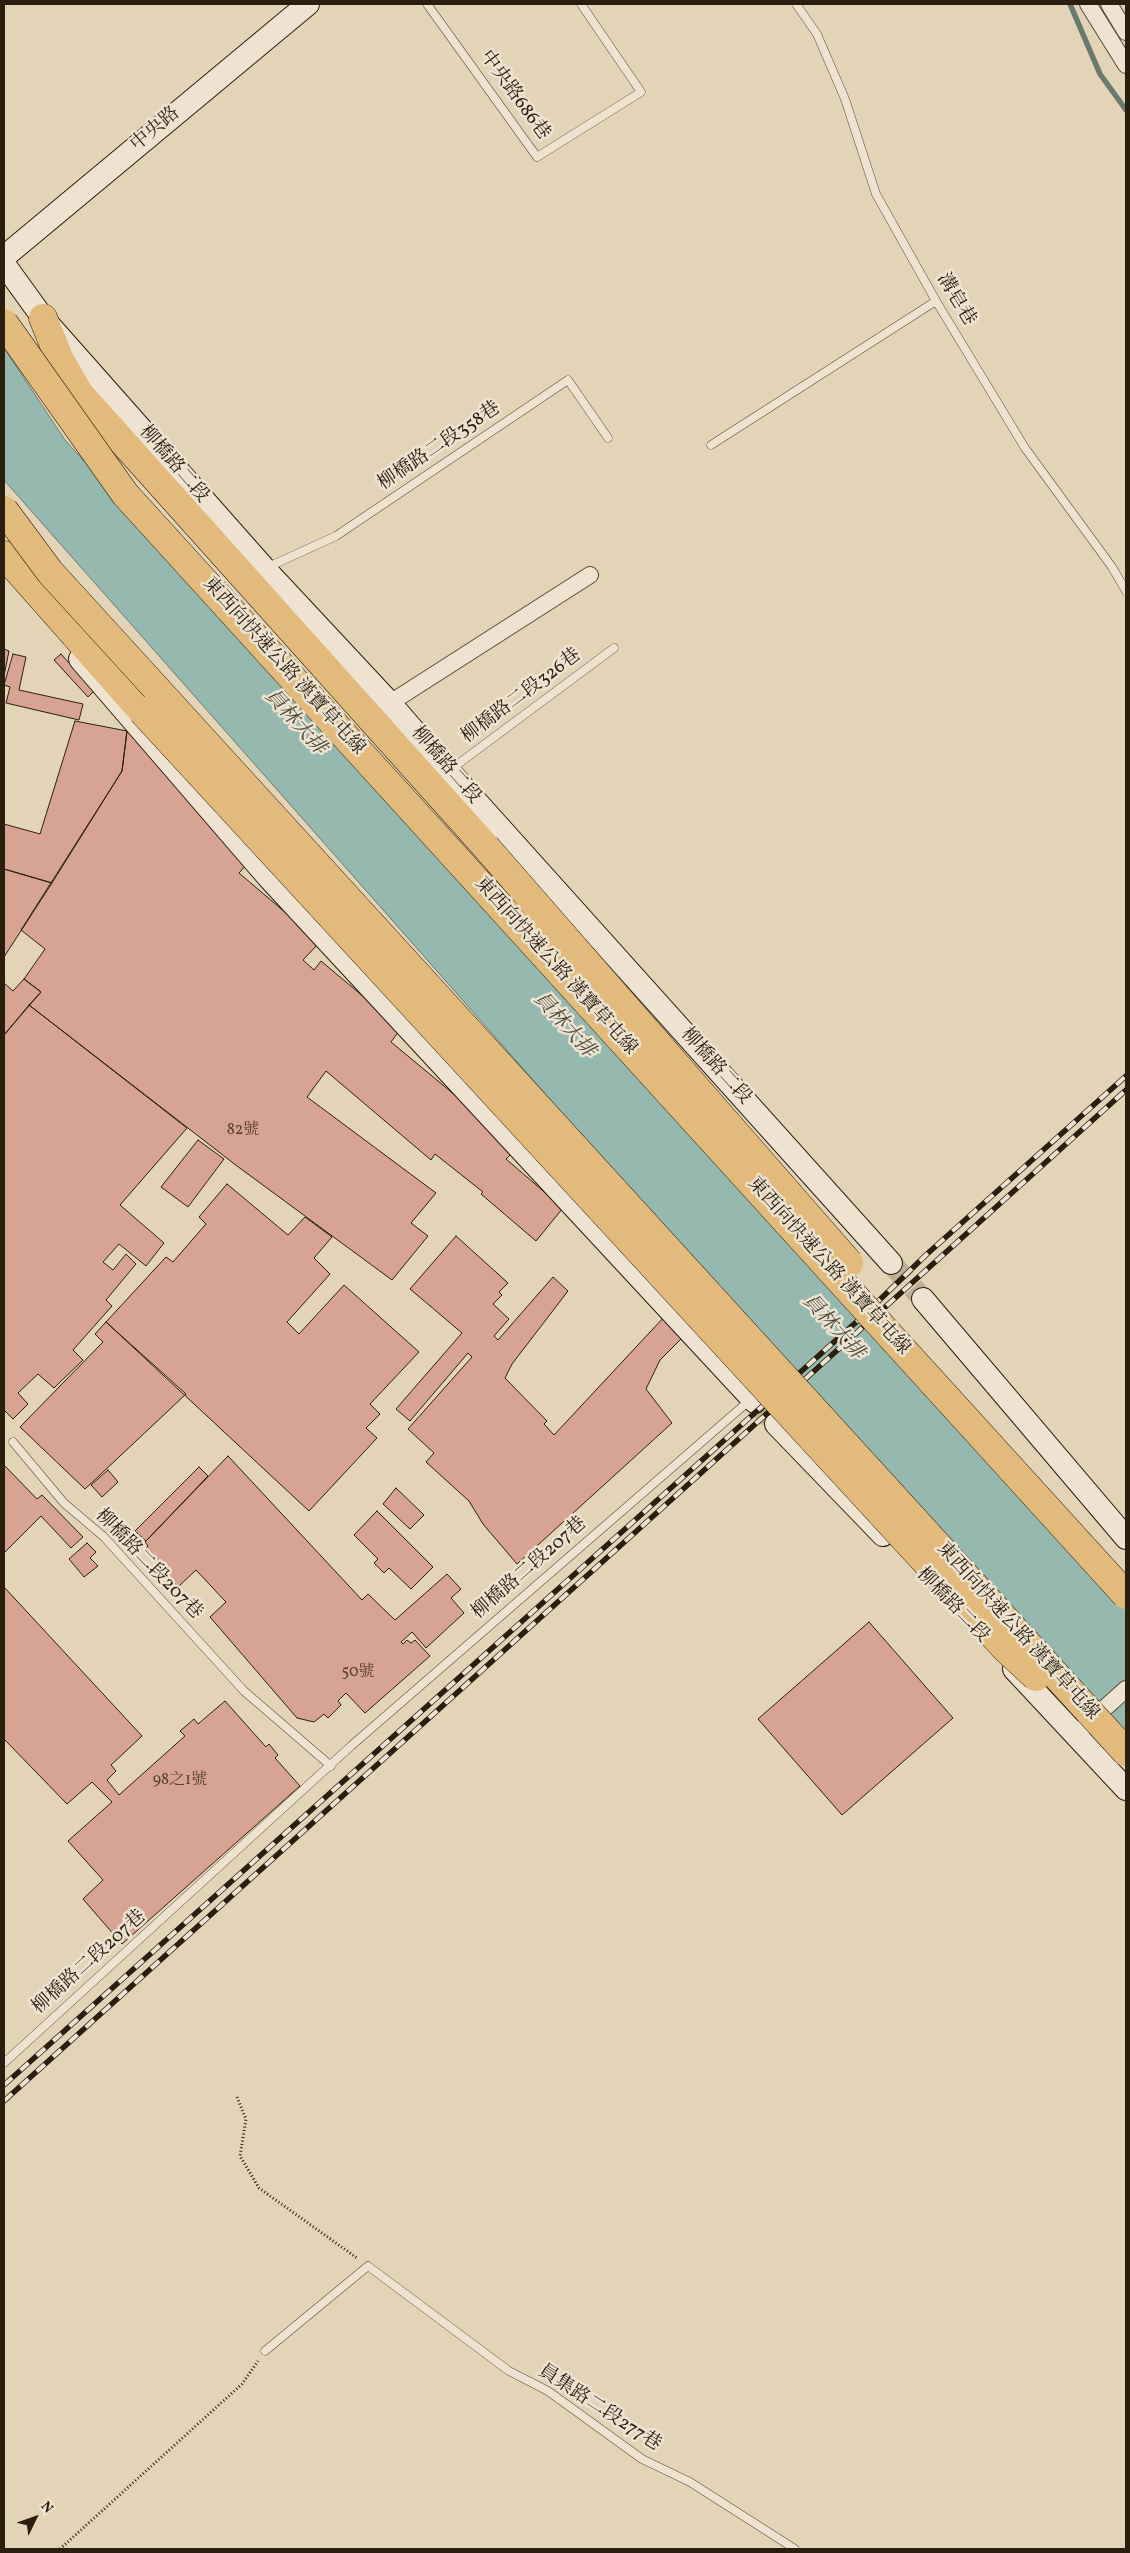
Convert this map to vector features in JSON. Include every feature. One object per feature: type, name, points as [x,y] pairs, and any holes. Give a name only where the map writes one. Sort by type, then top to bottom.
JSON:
[{"type":"highway","points":[[43,318],[60,360],[79,393],[486,847],[1056,1499],[1106,1574]]},
{"type":"highway","name":"東西向快速公路 漢寶草屯線","points":[[4,323],[125,494],[1126,1595]]},
{"type":"highway","name":"東西向快速公路 漢寶草屯線","points":[[4,510],[50,572],[1092,1707],[1126,1752]]},
{"type":"highway","points":[[4,555],[142,711],[1006,1649],[1034,1676],[1092,1707]]},
{"type":"main road","name":"中央路","points":[[4,257],[308,4]]},
{"type":"main road","name":"柳橋路二段","points":[[4,264],[43,318],[265,569],[390,703],[449,772],[891,1263]]},
{"type":"main road","points":[[4,565],[100,685],[268,877],[754,1400]]},
{"type":"main road","points":[[924,1299],[1126,1538]]},
{"type":"main road","name":"柳橋路二段","points":[[776,1424],[1076,1734],[1126,1789]]},
{"type":"street","points":[[1088,4],[1126,65]]},
{"type":"street","points":[[1109,4],[1126,32]]},
{"type":"street","points":[[390,703],[590,575]]},
{"type":"street","points":[[1076,1734],[1092,1707],[1126,1689]]},
{"type":"lane","name":"中央路686巷","points":[[427,4],[537,157],[641,92],[581,4]]},
{"type":"lane","name":"溝皂巷","points":[[796,4],[817,34],[845,100],[876,194],[936,301],[1025,448],[1112,567],[1126,591]]},
{"type":"lane","points":[[711,445],[936,301]]},
{"type":"lane","name":"柳橋路二段358巷","points":[[265,569],[336,536],[568,380],[608,438]]},
{"type":"lane","name":"柳橋路二段326巷","points":[[449,772],[614,648]]},
{"type":"lane","name":"柳橋路二段207巷","points":[[4,2063],[351,1746],[754,1400]]},
{"type":"lane","name":"柳橋路二段207巷","points":[[13,1442],[64,1503],[104,1537],[244,1691],[331,1766]]},
{"type":"lane","points":[[265,2352],[368,2266]]},
{"type":"lane","name":"員集路二段277巷","points":[[368,2266],[509,2371],[548,2391],[642,2459],[690,2482],[796,2549]]},
{"type":"path","points":[[237,2096],[246,2119],[240,2156],[259,2188],[368,2266]]},
{"type":"path","points":[[60,2549],[242,2384],[265,2352]]},
{"type":"water","name":"員林大排","points":[[4,348],[65,440],[1126,1610],[1126,1732],[555,1105],[4,480]]},
{"type":"building","points":[[4,649],[9,651],[4,676]]},
{"type":"building","points":[[13,654],[26,657],[19,690],[83,704],[79,720],[6,703],[10,687],[4,685]]},
{"type":"building","points":[[61,654],[94,691],[88,697],[54,660]]},
{"type":"building","points":[[75,721],[127,731],[122,771],[52,883],[4,869],[4,824],[40,834]]},
{"type":"building","points":[[127,731],[247,864],[239,873],[320,942],[303,960],[314,970],[321,961],[383,1013],[399,1031],[391,1042],[473,1110],[512,1153],[506,1159],[563,1208],[536,1241],[481,1194],[483,1192],[435,1154],[431,1160],[326,1071],[307,1097],[436,1193],[411,1223],[428,1236],[392,1280],[237,1166],[29,1005],[41,992],[24,979],[45,949],[21,930],[122,771]]},
{"type":"building","points":[[4,869],[52,883],[4,957]]},
{"type":"building","points":[[24,979],[41,992],[4,1035],[4,983],[13,991]]},
{"type":"building","points":[[29,1005],[187,1128],[120,1205],[164,1243],[146,1266],[119,1244],[103,1262],[113,1270],[126,1254],[136,1264],[106,1300],[112,1306],[73,1350],[83,1360],[54,1388],[38,1374],[18,1393],[28,1404],[13,1419],[4,1410],[4,1035]]},
{"type":"building","points":[[198,1140],[224,1159],[188,1207],[161,1187]]},
{"type":"building","points":[[227,1184],[288,1235],[305,1217],[332,1237],[314,1258],[330,1274],[287,1322],[299,1334],[344,1285],[419,1352],[370,1404],[380,1414],[366,1428],[377,1438],[309,1511],[106,1322],[166,1257],[173,1262],[206,1224],[199,1217]]},
{"type":"building","points":[[456,1236],[508,1283],[499,1292],[502,1295],[493,1304],[509,1319],[494,1336],[498,1340],[553,1277],[568,1291],[512,1364],[505,1378],[547,1421],[544,1424],[554,1435],[665,1316],[683,1337],[660,1360],[646,1389],[672,1423],[517,1564],[483,1524],[469,1501],[426,1462],[434,1453],[408,1429],[472,1357],[468,1353],[410,1421],[396,1409],[462,1333],[410,1289]]},
{"type":"building","points":[[106,1322],[186,1394],[85,1489],[20,1427],[103,1342],[95,1334]]},
{"type":"building","points":[[228,1456],[362,1600],[368,1594],[395,1620],[447,1574],[461,1589],[451,1598],[464,1613],[426,1648],[412,1632],[401,1642],[403,1644],[407,1640],[411,1643],[415,1640],[430,1656],[365,1713],[346,1693],[338,1701],[341,1705],[328,1718],[324,1714],[314,1722],[297,1718],[210,1617],[226,1602],[196,1570],[178,1587],[145,1550],[148,1546],[145,1542]]},
{"type":"building","points":[[4,1465],[37,1499],[42,1495],[83,1537],[71,1548],[41,1516],[4,1553]]},
{"type":"building","points":[[199,1467],[208,1476],[146,1541],[135,1531]]},
{"type":"building","points":[[108,1470],[118,1482],[102,1497],[91,1485]]},
{"type":"building","points":[[396,1488],[424,1515],[410,1529],[383,1504]]},
{"type":"building","points":[[377,1511],[433,1567],[411,1589],[389,1568],[384,1573],[374,1563],[378,1559],[354,1535]]},
{"type":"building","points":[[87,1543],[96,1552],[90,1558],[98,1566],[84,1577],[69,1559]]},
{"type":"building","points":[[4,1587],[142,1736],[111,1765],[116,1771],[107,1780],[119,1795],[185,1736],[180,1731],[194,1719],[198,1724],[225,1701],[266,1747],[269,1744],[278,1755],[275,1758],[300,1786],[122,1944],[83,1899],[103,1880],[68,1841],[112,1802],[92,1782],[67,1804],[4,1739]]},
{"type":"building","points":[[869,1622],[953,1718],[842,1815],[758,1719]]},
{"type":"waterway","points":[[1070,4],[1100,74],[1126,110]]},
{"type":"tunnel","points":[[891,1263],[923,1299]]},
{"type":"tunnel","points":[[755,1402],[776,1424]]},
{"type":"railway","points":[[4,2085],[863,1316],[927,1254],[1126,1076]]},
{"type":"railway","points":[[4,2101],[1126,1090]]}]
